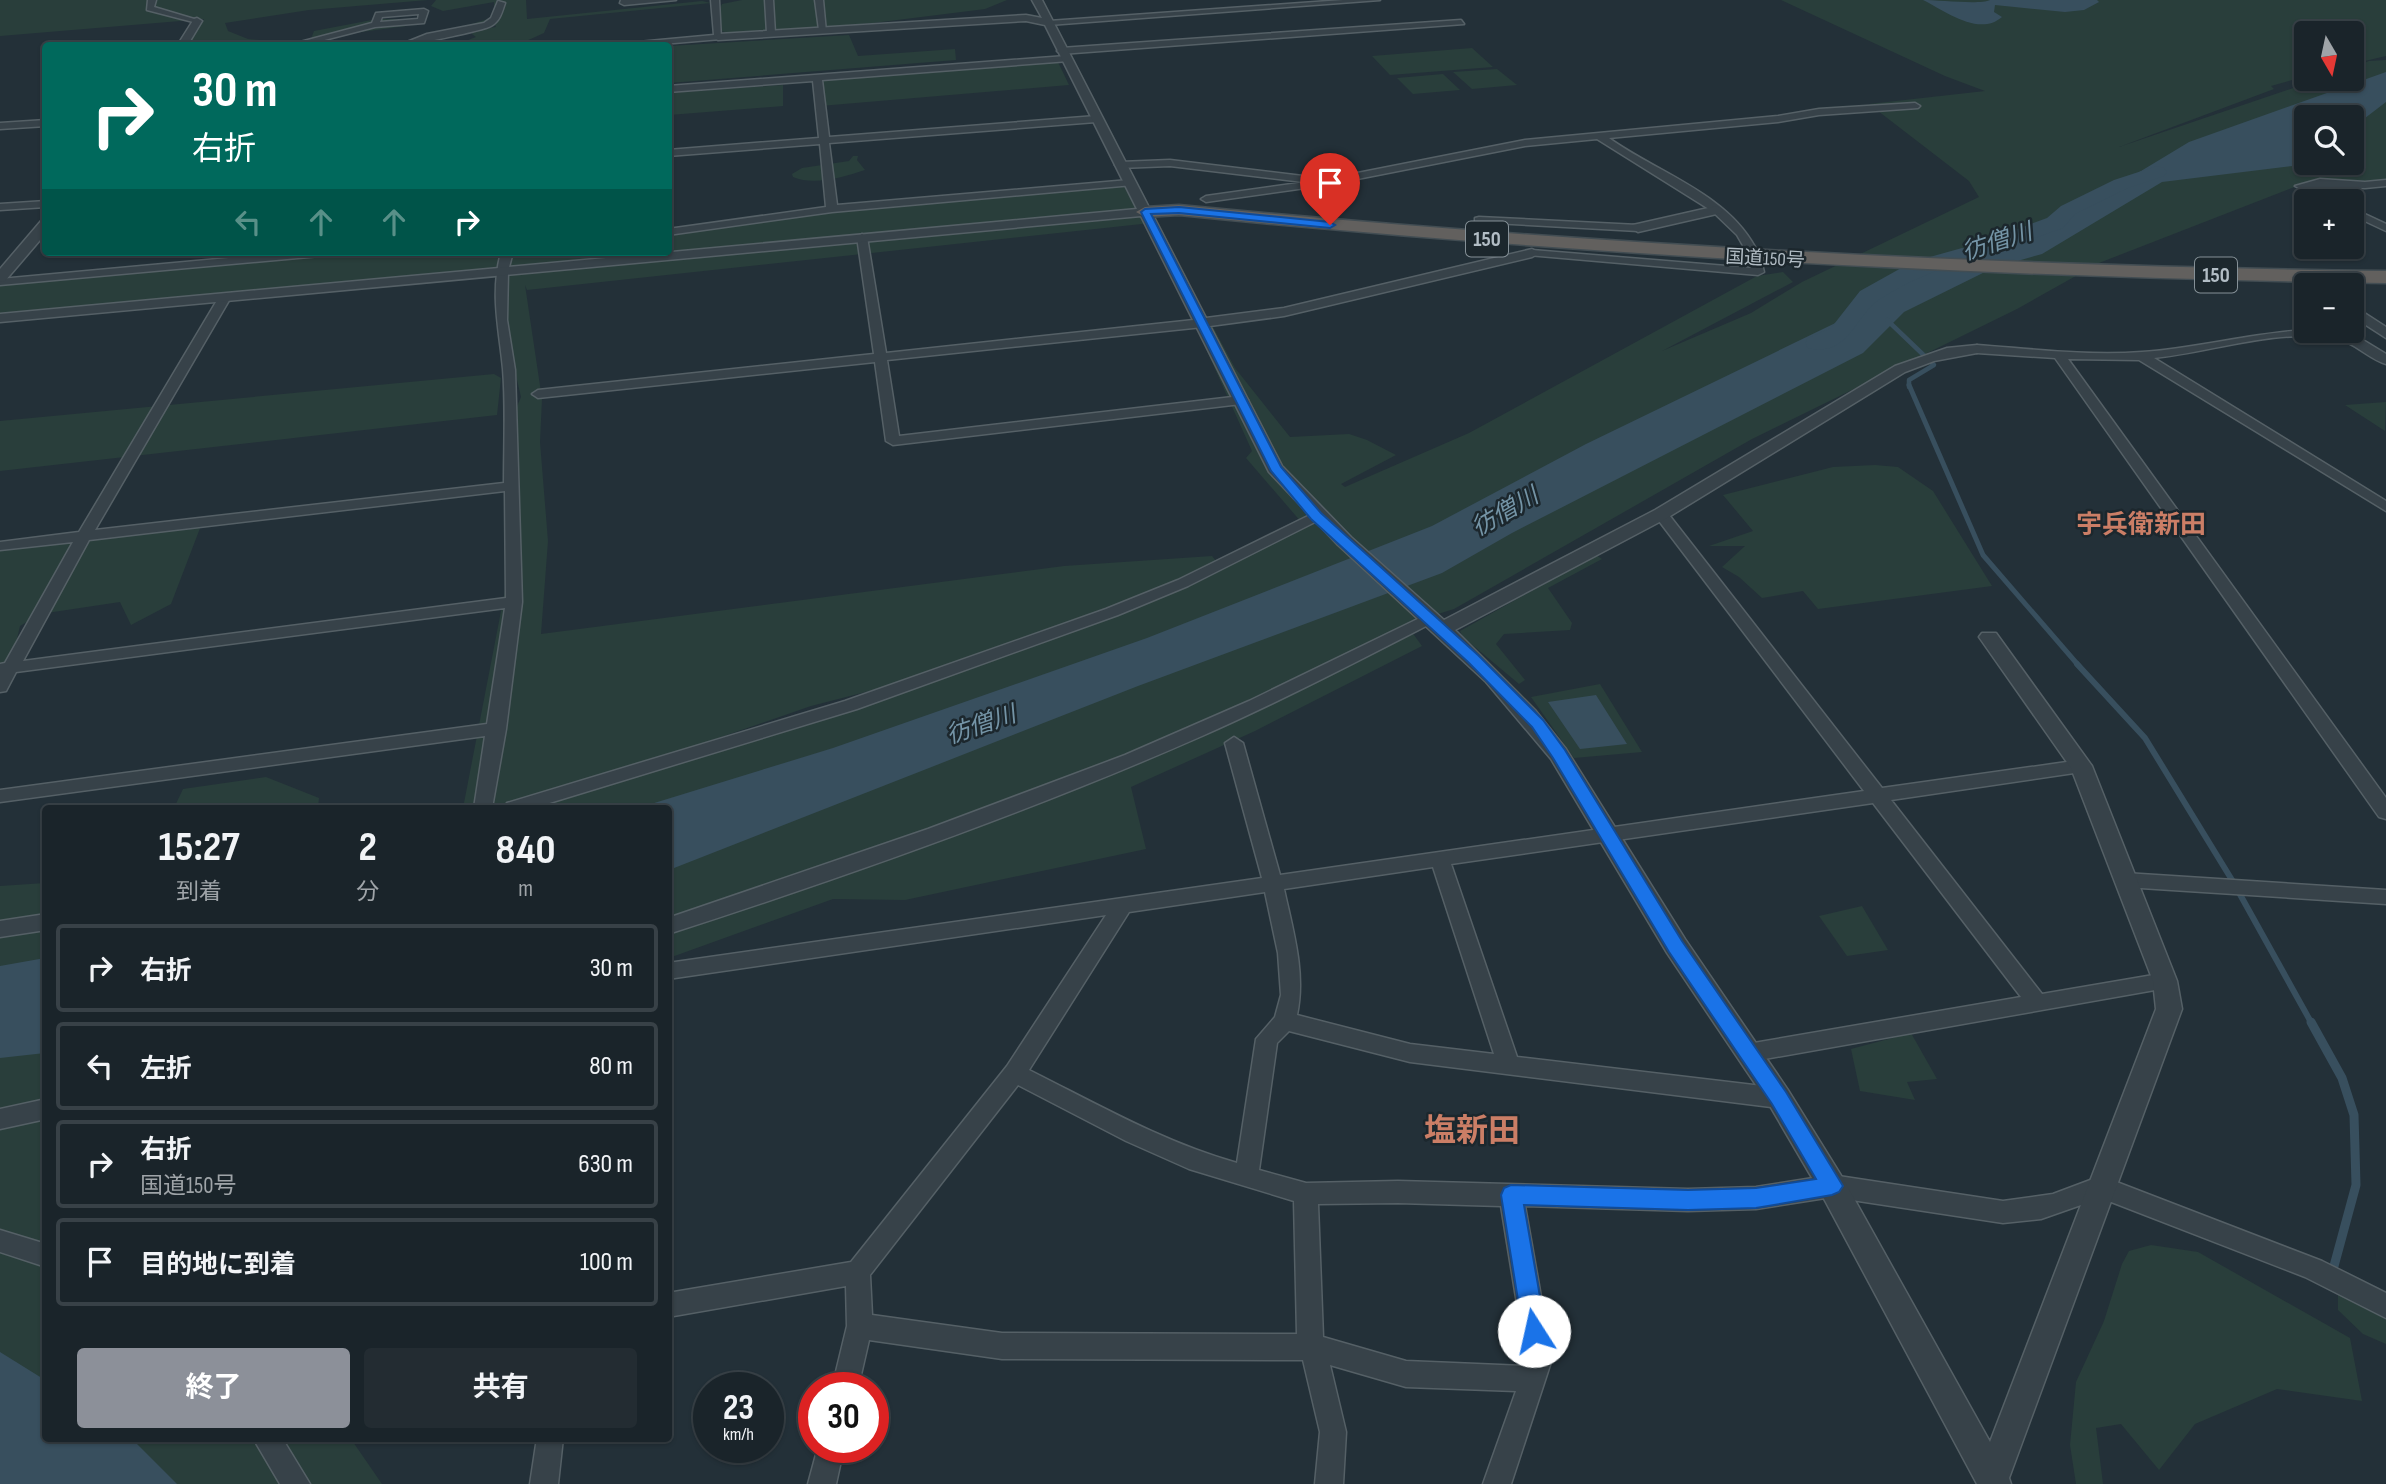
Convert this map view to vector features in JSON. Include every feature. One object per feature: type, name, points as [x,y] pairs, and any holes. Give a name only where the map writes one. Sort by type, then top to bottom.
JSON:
[{"type":"highway","name":"国道150号","points":[[1145,212],[1179,210],[1444,236],[1830,262],[2294,280]]},
{"type":"highway","name":"国道150号","points":[[2364,278],[2386,277]]},
{"type":"street","points":[[152,0],[150,8],[156,11],[197,21],[184,42]]},
{"type":"street","points":[[625,0],[624,3],[672,0]]},
{"type":"street","points":[[715,0],[718,37]]},
{"type":"street","points":[[769,0],[771,33]]},
{"type":"street","points":[[819,0],[822,30]]},
{"type":"street","points":[[1037,0],[1275,468],[1316,516],[1504,687],[1537,723],[1559,754],[1676,946],[1779,1098],[1832,1186],[1994,1482]]},
{"type":"street","points":[[652,42],[1027,18],[1049,23],[1377,0]]},
{"type":"street","points":[[413,42],[487,24],[495,19],[501,3]]},
{"type":"street","points":[[375,25],[383,5]]},
{"type":"street","points":[[305,42],[375,25],[421,21],[424,12],[379,15]]},
{"type":"street","points":[[672,89],[1461,22]]},
{"type":"street","points":[[817,77],[832,209]]},
{"type":"street","points":[[1206,199],[1327,182],[1525,143],[1778,119],[1819,112],[1915,106]]},
{"type":"street","points":[[672,153],[1096,118]]},
{"type":"street","points":[[0,126],[42,123]]},
{"type":"street","points":[[1598,135],[1717,210],[1747,239],[1749,247]]},
{"type":"street","points":[[1120,165],[1170,163],[1327,182]]},
{"type":"street","points":[[672,249],[865,224],[1129,183]]},
{"type":"street","points":[[2306,189],[2300,186],[2314,183],[2371,187],[2386,183]]},
{"type":"street","points":[[0,207],[42,204]]},
{"type":"street","points":[[672,231],[832,209],[865,224],[1145,212]]},
{"type":"street","points":[[1479,220],[1639,228],[1717,210]]},
{"type":"street","points":[[2364,217],[2386,229]]},
{"type":"street","points":[[865,224],[880,357],[893,441],[1241,400]]},
{"type":"street","points":[[0,280],[42,229]]},
{"type":"street","points":[[538,394],[1203,323],[1283,312],[1532,253],[1758,272],[1756,264]]},
{"type":"street","points":[[0,280],[284,256]]},
{"type":"street","points":[[484,805],[497,729],[513,602],[509,370],[501,320],[502,271],[508,256]]},
{"type":"street","points":[[0,318],[502,271],[618,256]]},
{"type":"street","points":[[0,687],[5,668],[225,297]]},
{"type":"street","points":[[2364,318],[2386,334]]},
{"type":"street","points":[[672,925],[910,843],[1075,782],[1220,721],[1661,514],[1900,369],[1936,354],[1977,349],[2142,356],[2239,341],[2334,334],[2354,340],[2386,360]]},
{"type":"street","points":[[2058,354],[2386,812]]},
{"type":"street","points":[[2142,356],[2386,507]]},
{"type":"street","points":[[0,546],[511,486]]},
{"type":"street","points":[[1661,514],[2037,1003]]},
{"type":"street","points":[[523,805],[851,705],[1112,612],[1182,583],[1316,516]]},
{"type":"street","points":[[5,668],[269,636],[513,602]]},
{"type":"street","points":[[1989,637],[2081,766],[2165,981],[2169,1009],[1994,1482]]},
{"type":"street","points":[[0,796],[497,729]]},
{"type":"street","points":[[1234,743],[1273,884],[1287,953],[1290,995],[1285,1021],[1267,1039],[1246,1177]]},
{"type":"street","points":[[672,970],[2081,766]]},
{"type":"street","points":[[1440,860],[1508,1063]]},
{"type":"street","points":[[2125,880],[2386,897]]},
{"type":"street","points":[[849,1372],[860,1326],[858,1272],[1015,1073],[1124,904]]},
{"type":"street","points":[[0,929],[42,923]]},
{"type":"street","points":[[1748,1052],[2165,981]]},
{"type":"street","points":[[1285,1021],[1410,1053],[1779,1098]]},
{"type":"street","points":[[1015,1073],[1184,1157],[1306,1195],[1398,1192],[1688,1200],[1756,1198],[1832,1186],[2003,1212],[2030,1212],[2067,1202],[2101,1187],[2313,1269],[2386,1306]]},
{"type":"street","points":[[0,1119],[42,1110]]},
{"type":"street","points":[[1306,1195],[1313,1347],[1333,1432],[1329,1484]]},
{"type":"street","points":[[1497,1484],[1539,1359],[1511,1195]]},
{"type":"street","points":[[0,1241],[42,1255]]},
{"type":"street","points":[[672,1304],[858,1272]]},
{"type":"street","points":[[860,1326],[1002,1346],[1313,1347],[1406,1374],[1533,1379]]},
{"type":"street","points":[[269,1442],[296,1484]]},
{"type":"street","points":[[544,1484],[549,1442]]},
{"type":"street","points":[[822,1484],[827,1463]]},
{"type":"green space","points":[[0,0],[428,0],[309,10],[225,23],[228,31],[248,39],[285,42],[190,42],[204,19],[0,36]]},
{"type":"green space","points":[[436,0],[526,0],[527,19],[702,1],[711,3],[550,19],[544,33],[524,42],[463,42],[476,37],[472,34],[473,30],[496,27],[494,23],[446,32],[494,17],[494,2],[443,11],[431,6]]},
{"type":"green space","points":[[742,0],[1007,0],[985,9],[873,23],[733,34],[721,31],[715,19],[722,4]]},
{"type":"green space","points":[[1781,0],[2386,0],[2386,56],[2364,61],[2364,21],[2294,21],[2294,79],[2271,86],[2274,89],[2119,147],[2294,88],[2294,91],[2364,91],[2364,63],[2386,60],[2386,183],[2297,186],[2099,263],[2017,309],[1752,439],[1454,609],[1406,624],[1422,646],[1255,731],[1131,787],[1146,849],[905,900],[833,899],[672,957],[672,805],[456,805],[464,803],[513,549],[511,421],[521,397],[501,311],[502,272],[0,314],[0,283],[289,256],[672,256],[672,232],[833,211],[1129,183],[1151,223],[527,290],[525,285],[542,399],[540,442],[548,541],[541,634],[1064,566],[1212,556],[1219,565],[1302,523],[1246,458],[1252,451],[1197,329],[1213,327],[1235,368],[1290,437],[1349,434],[1396,455],[1341,484],[1345,487],[1469,433],[1757,276],[1783,272],[1793,282],[1662,351],[1751,313],[1802,282],[1979,197],[1969,181],[1869,104],[1985,91],[1945,76]],"holes":[[[889,686],[761,732],[692,747],[811,706]]]},
{"type":"green space","points":[[377,19],[406,19],[392,24],[406,26],[339,35],[329,39],[332,41],[330,42],[310,42],[314,31]]},
{"type":"green space","points":[[849,35],[858,56],[955,49],[956,60],[672,83],[672,46]]},
{"type":"green space","points":[[1472,48],[1493,67],[1390,75],[1372,56]]},
{"type":"green space","points":[[1057,60],[1069,85],[820,106],[818,81]]},
{"type":"green space","points":[[1497,69],[1517,85],[1472,89],[1453,72]]},
{"type":"green space","points":[[1443,74],[1460,90],[1413,94],[1397,78]]},
{"type":"green space","points":[[783,85],[783,106],[672,115],[672,93]]},
{"type":"green space","points":[[853,156],[858,156],[857,160],[865,170],[819,181],[801,180],[792,174],[802,168],[849,161]]},
{"type":"green space","points":[[494,374],[501,378],[497,415],[0,471],[0,421]]},
{"type":"green space","points":[[2386,402],[2385,431],[2345,405]]},
{"type":"green space","points":[[1833,467],[1898,467],[1933,491],[1992,586],[1818,609],[1803,591],[1762,598],[1739,577],[1722,567],[1745,546],[1709,546],[1753,531],[1723,495]]},
{"type":"green space","points":[[202,523],[171,604],[131,625],[120,602],[40,614],[20,626],[10,668],[0,668],[0,549]]},
{"type":"green space","points":[[1596,555],[1602,559],[1548,588],[1572,623],[1570,630],[1504,634],[1496,644],[1525,680],[1519,684],[1463,637],[1460,631]]},
{"type":"green space","points":[[1600,684],[1642,752],[1574,758],[1531,697]]},
{"type":"green space","points":[[266,777],[319,798],[318,805],[175,805],[183,789]]},
{"type":"green space","points":[[42,883],[42,1382],[0,1363],[0,886]]},
{"type":"green space","points":[[1862,906],[1888,950],[1847,956],[1819,916]]},
{"type":"green space","points":[[1911,1033],[1937,1079],[1907,1082],[1915,1100],[1860,1091],[1851,1049]]},
{"type":"green space","points":[[2151,1245],[2198,1252],[2350,1338],[2362,1401],[2277,1389],[2195,1424],[2159,1470],[2121,1424],[2096,1428],[2103,1484],[2076,1484],[2070,1445],[2076,1382],[2104,1321],[2122,1264],[2129,1251]]},
{"type":"green space","points":[[2338,1289],[2386,1311],[2386,1344],[2363,1334],[2338,1310]]},
{"type":"green space","points":[[119,1442],[353,1442],[382,1484],[172,1484]]},
{"type":"water","points":[[1923,0],[2099,2],[2084,10],[2065,12],[1995,5],[1994,12],[2002,17],[1983,24],[1962,20]]},
{"type":"water","points":[[2386,72],[2386,102],[2364,119],[2364,105],[2294,105],[2294,166],[2162,182],[2042,254],[1993,268],[1904,312],[1863,353],[1512,533],[1442,573],[1138,686],[672,869],[672,805],[648,805],[833,748],[1147,638],[1432,526],[1586,444],[1854,314],[1920,267],[2001,243],[2055,223],[2189,142],[2333,91],[2364,91],[2364,80]]},
{"type":"water","points":[[1596,695],[1627,744],[1580,749],[1548,702]]},
{"type":"water","points":[[42,959],[42,1053],[0,1058],[0,966]]},
{"type":"water","points":[[0,1352],[42,1378],[42,1442],[135,1442],[177,1484],[0,1484]]},
{"type":"waterway","name":"彷僧川","points":[[2012,239],[2055,223],[2068,210],[2121,184],[2157,172]]},
{"type":"waterway","name":"彷僧川","points":[[1817,343],[1840,333],[1868,296],[1920,267],[1962,255]]},
{"type":"waterway","points":[[1887,320],[1934,365],[1909,380],[1909,385]]},
{"type":"waterway","points":[[1909,385],[1983,555],[2079,666]]},
{"type":"waterway","points":[[2077,664],[2145,738],[2232,880],[2312,1024]]},
{"type":"waterway","points":[[2311,1022],[2342,1078],[2354,1115],[2356,1185],[2334,1266]]},
{"type":"district","name":"宇兵衛新田","points":[[2141,525]]},
{"type":"district","name":"塩新田","points":[[1472,1131]]},
{"type":"route","points":[[1330,225],[1179,210],[1145,212],[1275,468],[1316,516],[1504,687],[1537,723],[1559,754],[1676,946],[1779,1098],[1832,1186],[1756,1198],[1688,1200],[1511,1195],[1534,1331]]}]
